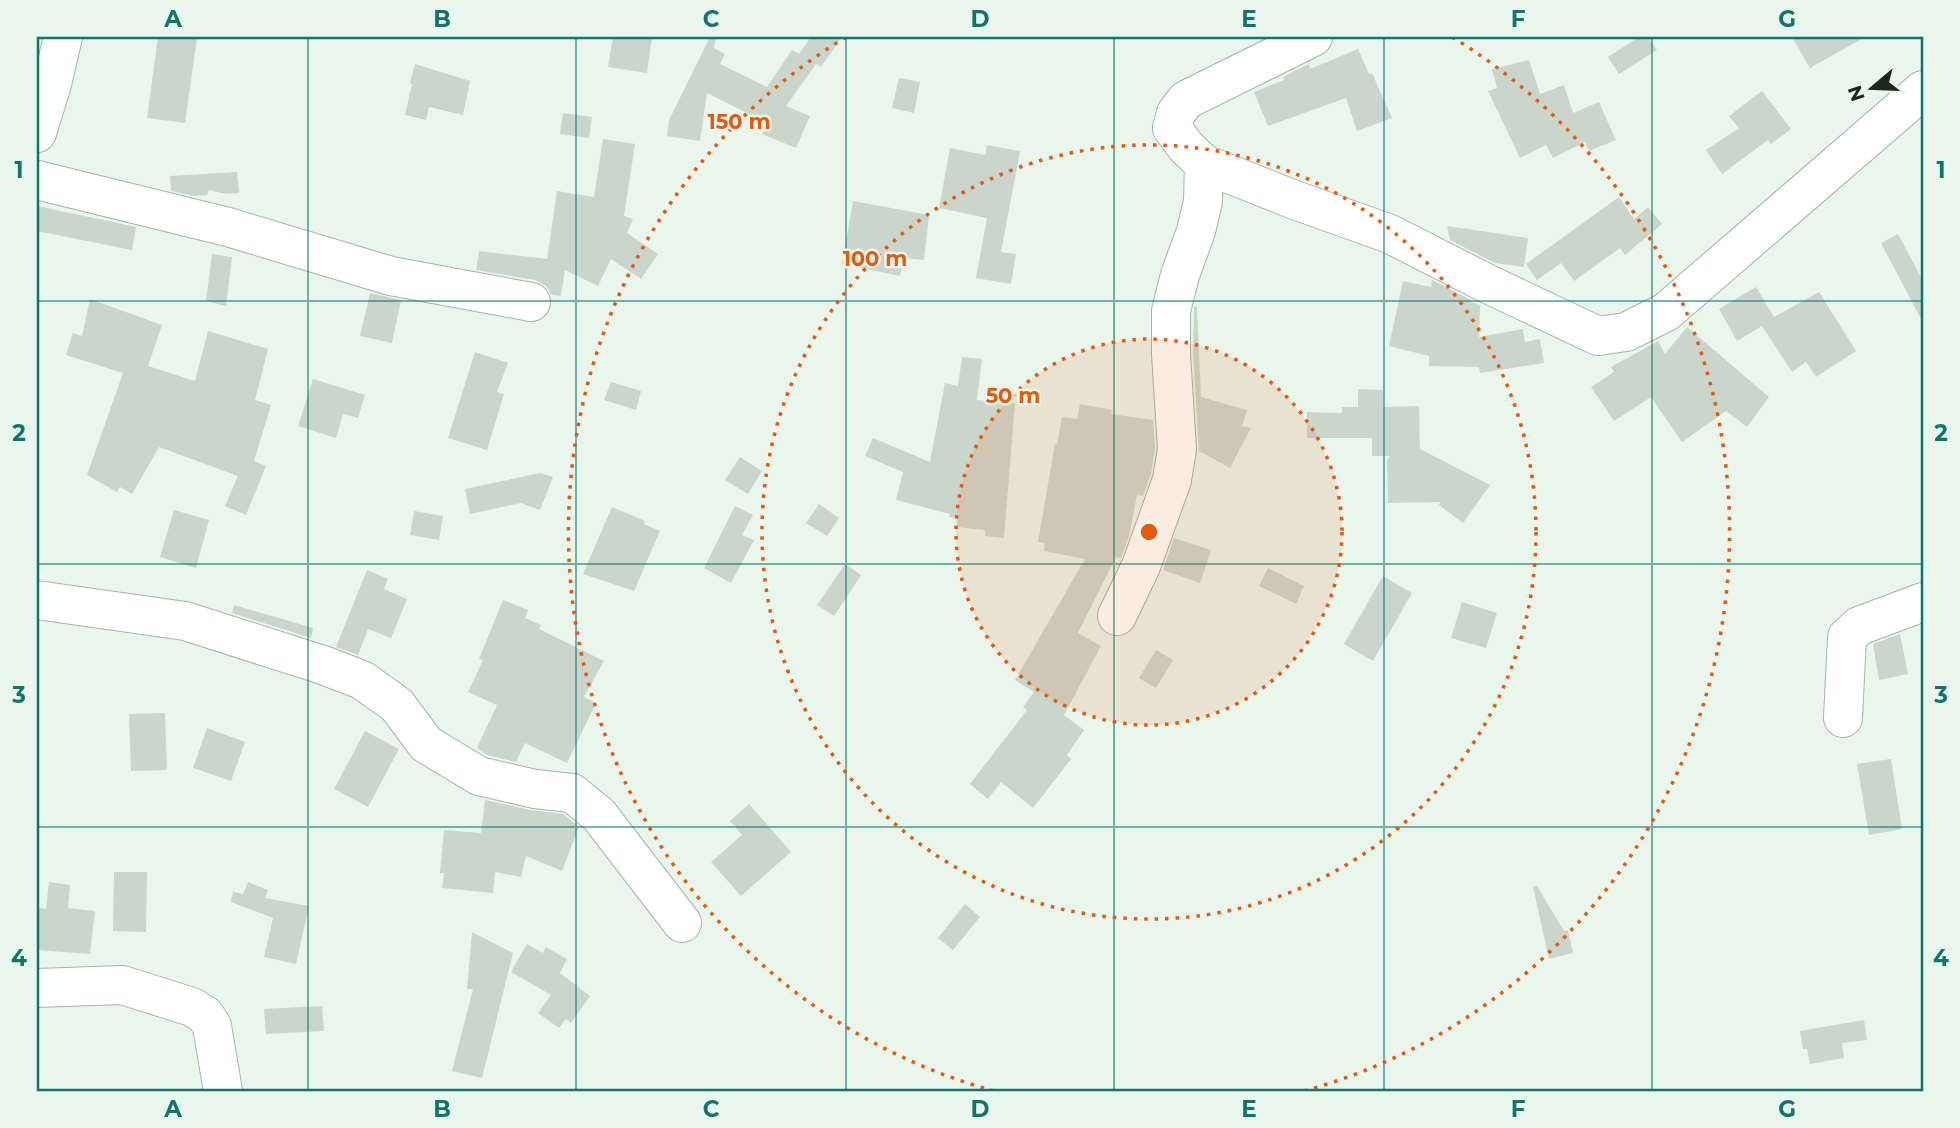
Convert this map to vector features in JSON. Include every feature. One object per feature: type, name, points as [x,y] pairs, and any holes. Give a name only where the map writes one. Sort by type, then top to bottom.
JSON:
[{"type":"street","points":[[37,133],[63,37]]},
{"type":"street","points":[[1312,37],[1186,100],[1176,113],[1172,128],[1186,147],[1204,164],[1390,234],[1598,336],[1626,332],[1666,312],[1923,90]]},
{"type":"street","points":[[1117,616],[1141,566],[1172,480],[1177,449],[1171,311],[1203,201],[1204,164]]},
{"type":"street","points":[[37,180],[228,227],[391,276],[531,302]]},
{"type":"street","points":[[37,600],[185,621],[362,680],[397,705],[426,744],[479,776],[535,789],[572,793],[600,814],[682,923]]},
{"type":"street","points":[[1843,718],[1847,637],[1859,626],[1923,602]]},
{"type":"street","points":[[37,988],[122,985],[192,1007],[205,1015],[212,1026],[223,1091]]},
{"type":"building","points":[[158,37],[197,38],[185,123],[147,118]]},
{"type":"building","points":[[613,37],[652,37],[647,73],[608,67]]},
{"type":"building","points":[[710,37],[716,37],[714,48],[725,54],[720,64],[767,87],[792,50],[799,54],[811,37],[842,37],[821,67],[816,64],[786,106],[810,116],[796,148],[762,134],[767,123],[707,93],[700,141],[667,136],[669,120]]},
{"type":"building","points":[[1639,37],[1648,37],[1657,50],[1619,74],[1608,57]]},
{"type":"building","points":[[1792,37],[1865,37],[1810,68]]},
{"type":"building","points":[[1358,49],[1392,118],[1357,131],[1346,98],[1268,126],[1254,92],[1284,80],[1283,77],[1309,64],[1310,69]]},
{"type":"building","points":[[1529,60],[1540,94],[1564,85],[1573,113],[1599,102],[1616,140],[1589,151],[1585,142],[1553,158],[1546,145],[1520,158],[1488,91],[1497,88],[1492,69]]},
{"type":"building","points":[[415,64],[470,81],[463,115],[429,107],[426,120],[405,115]]},
{"type":"building","points":[[899,78],[920,82],[914,113],[892,108]]},
{"type":"building","points":[[1762,91],[1791,129],[1771,144],[1768,140],[1722,174],[1706,150],[1739,128],[1729,116]]},
{"type":"building","points":[[563,113],[592,117],[589,138],[560,134]]},
{"type":"building","points":[[603,139],[635,144],[624,216],[633,219],[627,233],[658,254],[641,279],[611,259],[598,286],[565,270],[561,296],[552,295],[546,286],[535,280],[476,270],[479,251],[547,259],[557,191],[594,197]]},
{"type":"building","points":[[987,145],[1020,151],[1001,252],[1016,254],[1011,284],[976,278],[987,218],[939,208],[950,148],[985,155]]},
{"type":"building","points":[[237,172],[239,193],[226,194],[209,190],[207,195],[194,196],[171,191],[170,176]]},
{"type":"building","points":[[1619,197],[1634,219],[1648,207],[1662,224],[1625,255],[1620,248],[1574,281],[1561,263],[1537,280],[1526,264]]},
{"type":"building","points":[[853,201],[929,215],[924,260],[904,258],[900,276],[842,264]]},
{"type":"building","points":[[37,206],[136,227],[132,250],[37,231]]},
{"type":"building","points":[[1447,226],[1528,238],[1524,267],[1495,263],[1450,240]]},
{"type":"building","points":[[1898,234],[1923,281],[1923,323],[1881,243]]},
{"type":"building","points":[[212,254],[232,257],[226,306],[206,301]]},
{"type":"building","points":[[1432,280],[1480,305],[1479,337],[1523,329],[1525,342],[1540,339],[1544,363],[1480,373],[1479,367],[1429,366],[1429,356],[1389,346],[1403,281],[1431,287]]},
{"type":"building","points":[[1756,287],[1774,317],[1819,292],[1856,351],[1816,377],[1806,362],[1792,372],[1762,326],[1737,341],[1719,309]]},
{"type":"building","points":[[370,293],[401,300],[392,343],[360,336]]},
{"type":"building","points":[[90,299],[162,325],[148,366],[195,381],[208,331],[268,349],[255,400],[271,405],[254,461],[266,466],[246,515],[225,506],[238,476],[159,447],[132,494],[120,487],[117,492],[87,475],[123,373],[66,355],[73,333],[82,336]]},
{"type":"building","points":[[1194,307],[1197,307],[1201,397],[1247,410],[1242,426],[1251,428],[1230,468],[1199,451],[1193,353]]},
{"type":"building","points":[[1687,327],[1769,397],[1747,427],[1726,411],[1682,442],[1651,397],[1614,421],[1591,387],[1614,372],[1611,367],[1658,341],[1665,354]]},
{"type":"building","points":[[475,352],[508,363],[497,392],[504,394],[487,450],[448,438]]},
{"type":"building","points":[[962,357],[982,359],[977,400],[1015,403],[1004,538],[985,536],[985,530],[957,527],[957,518],[949,517],[950,514],[896,500],[903,472],[865,456],[873,438],[930,462],[945,383],[958,386]]},
{"type":"building","points":[[313,379],[365,395],[358,418],[343,414],[336,438],[298,426]]},
{"type":"building","points":[[611,382],[641,391],[636,410],[604,400]]},
{"type":"building","points":[[1358,389],[1383,390],[1383,407],[1419,406],[1420,449],[1490,485],[1463,523],[1439,505],[1440,502],[1388,503],[1387,461],[1390,456],[1372,456],[1372,438],[1307,438],[1307,412],[1342,413],[1342,407],[1358,407]]},
{"type":"building","points":[[1080,404],[1112,410],[1111,414],[1153,420],[1155,448],[1151,474],[1143,496],[1137,495],[1129,536],[1121,558],[1116,557],[1078,633],[1101,646],[1064,715],[1084,730],[1067,755],[1071,759],[1033,808],[1001,782],[988,799],[970,784],[1027,710],[1023,707],[1034,692],[1015,680],[1085,559],[1044,551],[1045,543],[1038,542],[1062,417],[1077,419]]},
{"type":"building","points":[[740,457],[762,471],[748,494],[725,480]]},
{"type":"building","points":[[540,473],[553,477],[540,510],[521,503],[470,514],[465,489]]},
{"type":"building","points":[[819,504],[839,518],[827,536],[806,523]]},
{"type":"building","points":[[735,506],[753,515],[742,535],[754,540],[731,583],[704,568]]},
{"type":"building","points":[[612,507],[645,521],[644,524],[660,531],[634,591],[583,574]]},
{"type":"building","points":[[174,510],[209,520],[196,568],[160,557]]},
{"type":"building","points":[[414,511],[443,516],[439,540],[410,535]]},
{"type":"building","points":[[1174,538],[1211,550],[1200,583],[1163,570]]},
{"type":"building","points":[[845,564],[861,575],[834,616],[817,605]]},
{"type":"building","points":[[1268,568],[1304,586],[1296,604],[1259,586]]},
{"type":"building","points":[[367,570],[388,579],[384,589],[407,599],[391,638],[368,629],[358,655],[336,647]]},
{"type":"building","points":[[1383,576],[1412,593],[1373,661],[1344,644]]},
{"type":"building","points":[[503,600],[528,610],[525,618],[541,625],[539,629],[604,661],[584,697],[596,703],[567,763],[525,743],[516,762],[487,755],[477,748],[497,705],[468,692],[483,660],[479,659]]},
{"type":"building","points":[[1462,602],[1497,613],[1486,648],[1451,638]]},
{"type":"building","points":[[234,605],[313,628],[311,638],[232,613]]},
{"type":"building","points":[[1900,634],[1908,674],[1879,680],[1873,644]]},
{"type":"building","points":[[1156,650],[1173,660],[1156,688],[1139,678]]},
{"type":"building","points":[[165,713],[167,770],[131,771],[129,714]]},
{"type":"building","points":[[207,728],[245,742],[231,781],[193,768]]},
{"type":"building","points":[[365,731],[399,749],[368,807],[334,789]]},
{"type":"building","points":[[1891,759],[1902,829],[1869,835],[1857,764]]},
{"type":"building","points":[[485,800],[563,814],[579,827],[562,871],[526,856],[521,877],[495,872],[493,893],[442,888],[444,873],[440,873],[444,830],[481,833]]},
{"type":"building","points":[[749,804],[791,852],[741,896],[711,862],[742,835],[730,821]]},
{"type":"building","points":[[114,872],[147,872],[146,932],[113,931]]},
{"type":"building","points":[[49,882],[70,885],[68,908],[95,911],[90,954],[37,950],[37,907],[46,909]]},
{"type":"building","points":[[248,882],[268,890],[265,898],[309,906],[296,964],[264,957],[273,918],[231,902],[233,892],[243,894]]},
{"type":"building","points":[[1537,886],[1564,931],[1568,930],[1573,953],[1549,959],[1533,887]]},
{"type":"building","points":[[965,904],[980,917],[953,950],[938,938]]},
{"type":"building","points":[[472,932],[513,953],[482,1078],[452,1071],[473,989],[467,989]]},
{"type":"building","points":[[527,944],[543,953],[546,947],[567,959],[560,973],[590,996],[571,1023],[566,1019],[559,1028],[538,1013],[551,995],[511,972]]},
{"type":"building","points":[[322,1006],[324,1031],[266,1034],[264,1009]]},
{"type":"building","points":[[1864,1020],[1867,1040],[1842,1043],[1844,1058],[1810,1064],[1807,1049],[1803,1049],[1800,1031]]}]
